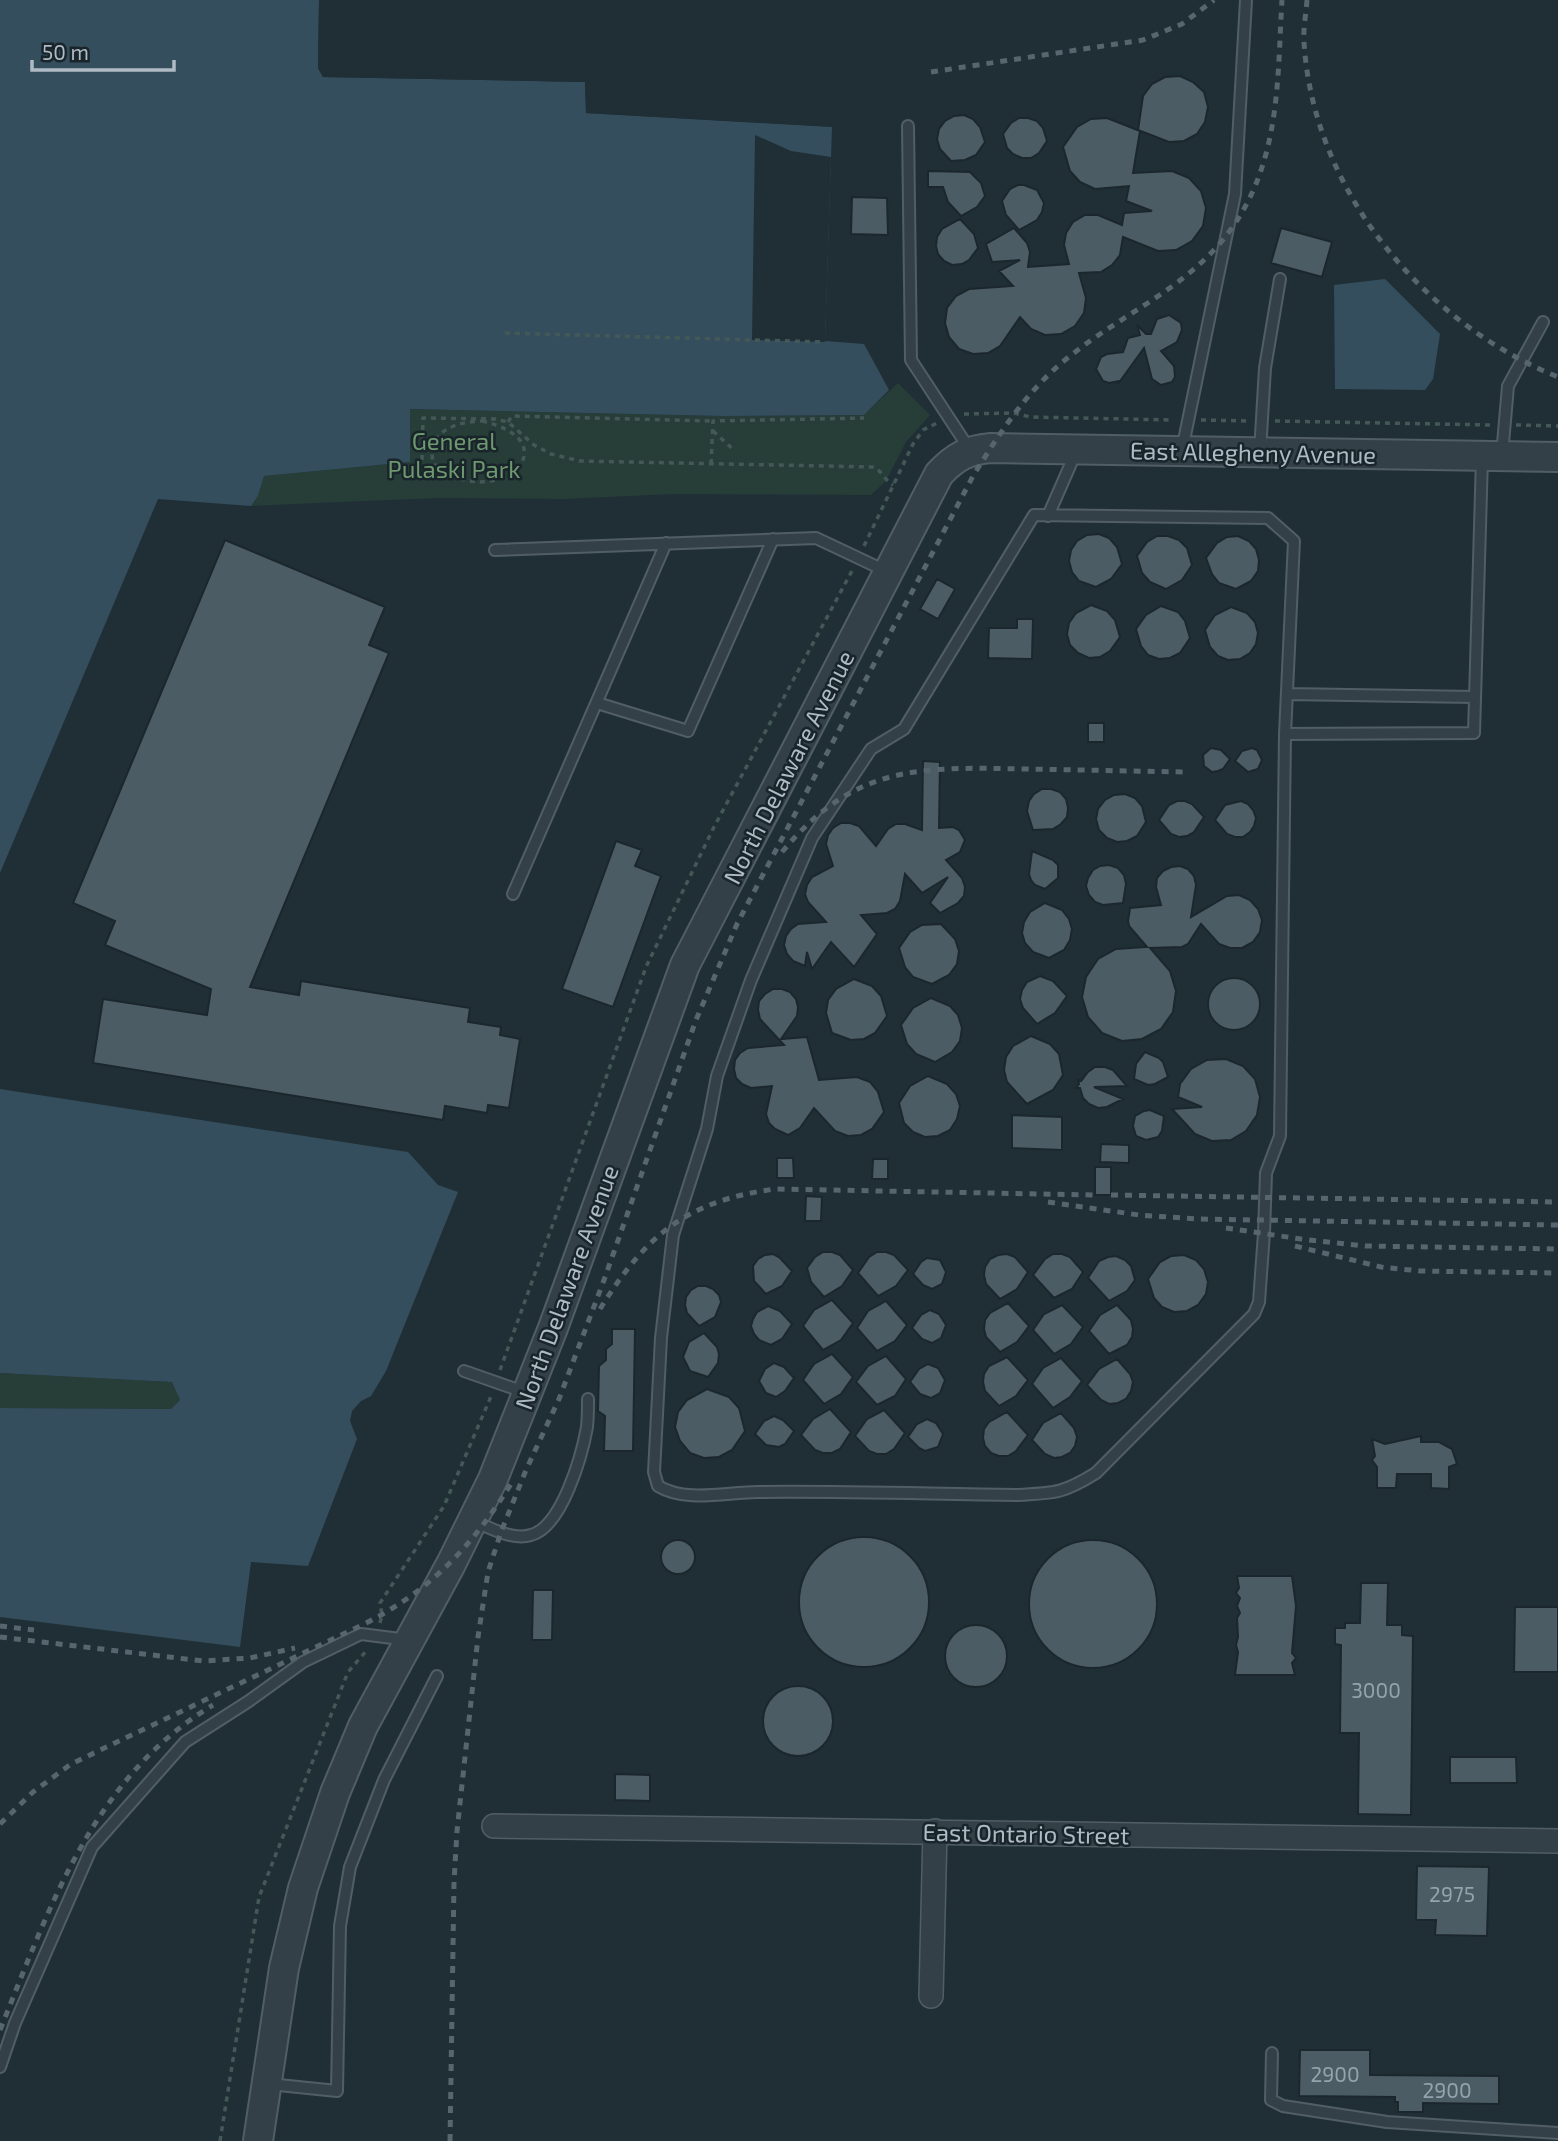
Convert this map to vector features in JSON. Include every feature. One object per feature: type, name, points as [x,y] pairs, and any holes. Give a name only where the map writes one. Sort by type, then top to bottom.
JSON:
[{"type":"street","name":"East Allegheny Avenue","points":[[961,455],[1077,450],[1182,450],[1558,457]]},
{"type":"street","name":"North Delaware Avenue","points":[[258,2141],[284,1968],[317,1843],[363,1726],[493,1479],[553,1328],[685,965],[939,474],[961,455]]},
{"type":"street","name":"East Ontario Street","points":[[494,1826],[1558,1841]]},
{"type":"street","points":[[931,1996],[935,1831]]},
{"type":"lane","points":[[1182,450],[1235,194],[1246,0]]},
{"type":"lane","points":[[908,125],[911,360],[961,455]]},
{"type":"lane","points":[[1260,452],[1265,368],[1280,279]]},
{"type":"lane","points":[[1285,734],[1474,733],[1474,697],[1492,456],[1508,386],[1543,322]]},
{"type":"lane","points":[[1048,516],[1077,450]]},
{"type":"lane","points":[[1034,515],[1048,516],[1268,518],[1294,541],[1285,734],[1280,1136],[1266,1173],[1259,1302],[1254,1314],[1096,1472],[1072,1487],[1056,1493],[1016,1495],[757,1492],[684,1495],[667,1491],[658,1486],[654,1472],[655,1425],[661,1338],[673,1235],[707,1129],[717,1076],[751,980],[812,838],[871,749],[904,729],[1034,515]]},
{"type":"lane","points":[[495,550],[816,538],[888,572]]},
{"type":"lane","points":[[597,702],[688,731],[774,539]]},
{"type":"lane","points":[[513,894],[666,544]]},
{"type":"lane","points":[[1287,694],[1474,697]]},
{"type":"lane","points":[[464,1371],[527,1393]]},
{"type":"lane","points":[[473,1521],[512,1535],[531,1535],[549,1522],[565,1497],[579,1458],[587,1424],[588,1399]]},
{"type":"lane","points":[[0,2067],[15,2023],[92,1847],[185,1742],[303,1662],[361,1634],[408,1640]]},
{"type":"lane","points":[[266,2084],[337,2091],[340,1926],[350,1867],[384,1780],[437,1676]]},
{"type":"lane","points":[[1272,2053],[1271,2100],[1283,2106],[1387,2122],[1558,2133]]},
{"type":"path","points":[[505,333],[825,342]]},
{"type":"path","points":[[964,414],[1014,413],[1030,417],[1164,419]]},
{"type":"path","points":[[508,422],[512,416],[713,421],[864,418]]},
{"type":"path","points":[[422,460],[423,418],[495,419],[508,422],[534,446],[567,459],[874,467],[893,485]]},
{"type":"path","points":[[1218,420],[1244,421]]},
{"type":"path","points":[[482,421],[511,430],[525,446],[525,456],[519,466],[508,475],[478,483],[461,481],[448,475],[433,463],[431,452],[439,435],[465,422],[482,421]]},
{"type":"path","points":[[711,464],[713,421]]},
{"type":"path","points":[[877,518],[912,444],[923,430],[940,421]]},
{"type":"path","points":[[1279,421],[1451,424]]},
{"type":"path","points":[[713,431],[735,451]]},
{"type":"path","points":[[422,451],[431,452]]},
{"type":"green space","name":"General Pulaski Park","points":[[898,383],[930,415],[906,442],[886,481],[871,495],[675,494],[563,499],[438,498],[251,506],[258,496],[264,476],[410,462],[409,409],[722,416],[864,415]]},
{"type":"green space","points":[[0,1373],[173,1382],[180,1400],[171,1409],[0,1408]]},
{"type":"water","points":[[0,0],[319,0],[318,68],[323,77],[585,82],[586,113],[832,127],[825,341],[864,344],[889,390],[864,415],[722,416],[410,409],[410,462],[264,476],[258,496],[251,506],[158,499],[0,873]]},
{"type":"water","points":[[1385,279],[1440,334],[1433,379],[1425,390],[1335,389],[1334,285]]},
{"type":"water","points":[[0,1089],[408,1152],[438,1185],[458,1192],[386,1371],[371,1396],[361,1401],[352,1411],[350,1421],[357,1439],[308,1566],[251,1562],[240,1647],[0,1617],[0,1408],[171,1409],[180,1400],[172,1382],[0,1373]]},
{"type":"pier","points":[[319,0],[322,0],[322,68],[325,73],[585,79],[589,82],[589,110],[832,124],[836,127],[586,113],[585,82],[323,77],[318,68]]},
{"type":"pier","points":[[755,135],[791,151],[831,157],[825,342],[752,340]]},
{"type":"building","points":[[1180,76],[1193,82],[1204,92],[1208,107],[1205,122],[1197,134],[1184,141],[1169,142],[1138,130],[1143,96],[1152,84],[1165,77]]},
{"type":"building","points":[[964,115],[973,119],[980,127],[985,142],[976,155],[965,160],[951,161],[940,149],[937,139],[939,129],[945,121]]},
{"type":"building","points":[[1019,118],[1037,121],[1043,128],[1047,141],[1039,153],[1031,158],[1022,158],[1007,148],[1003,134],[1011,123]]},
{"type":"building","points":[[1107,118],[1140,131],[1133,173],[1172,171],[1189,178],[1201,191],[1206,208],[1203,226],[1192,241],[1176,250],[1158,251],[1123,237],[1120,255],[1112,265],[1101,272],[1079,273],[1086,298],[1084,313],[1075,326],[1061,334],[1045,335],[1031,329],[1020,317],[1000,346],[988,353],[973,354],[959,349],[949,337],[945,323],[947,308],[956,296],[969,289],[1013,286],[999,271],[1020,260],[992,262],[986,244],[1014,228],[1027,243],[1030,252],[1028,267],[1069,264],[1064,245],[1066,233],[1073,222],[1085,215],[1098,215],[1122,225],[1124,213],[1152,211],[1126,201],[1129,186],[1095,189],[1080,182],[1070,171],[1063,147],[1077,127],[1091,119]]},
{"type":"building","points":[[928,171],[970,172],[981,183],[985,196],[977,207],[961,216],[948,202],[943,187],[928,187]]},
{"type":"building","points":[[1018,185],[1037,190],[1044,203],[1037,220],[1019,230],[1006,215],[1002,201],[1010,189]]},
{"type":"building","points":[[852,197],[887,198],[888,235],[851,234]]},
{"type":"building","points":[[960,219],[974,234],[978,248],[969,260],[952,265],[938,254],[937,237],[942,229]]},
{"type":"building","points":[[1281,228],[1332,242],[1322,277],[1271,263]]},
{"type":"building","points":[[1169,315],[1181,323],[1182,330],[1177,342],[1161,351],[1174,366],[1175,377],[1172,382],[1161,385],[1152,379],[1144,348],[1118,384],[1119,381],[1103,381],[1096,369],[1101,357],[1123,352],[1128,338],[1140,335],[1137,325],[1146,334],[1151,334],[1157,319]]},
{"type":"building","points":[[1099,534],[1109,538],[1117,547],[1122,564],[1111,579],[1096,587],[1079,581],[1072,572],[1069,561],[1071,550],[1077,541],[1087,535]]},
{"type":"building","points":[[1157,536],[1179,540],[1187,548],[1192,565],[1182,580],[1166,589],[1150,582],[1142,573],[1137,556],[1147,542]]},
{"type":"building","points":[[1238,536],[1249,541],[1256,549],[1259,560],[1258,571],[1251,581],[1236,589],[1219,583],[1206,558],[1217,543],[1227,537]]},
{"type":"building","points":[[225,540],[385,607],[369,645],[389,653],[250,987],[299,995],[301,981],[470,1008],[468,1022],[501,1027],[500,1035],[520,1039],[509,1108],[488,1105],[487,1113],[445,1106],[443,1120],[93,1063],[103,999],[207,1015],[211,989],[105,945],[115,921],[73,903]]},
{"type":"building","points":[[937,579],[955,589],[938,619],[920,609]]},
{"type":"building","points":[[1091,605],[1107,611],[1115,620],[1120,637],[1110,651],[1100,657],[1089,658],[1070,645],[1067,634],[1069,623],[1076,613]]},
{"type":"building","points":[[1161,606],[1178,612],[1185,621],[1190,638],[1180,653],[1159,659],[1148,655],[1141,646],[1136,629],[1146,615]]},
{"type":"building","points":[[1231,607],[1247,613],[1255,622],[1258,633],[1256,644],[1250,653],[1240,659],[1228,660],[1218,656],[1210,647],[1205,630],[1215,615]]},
{"type":"building","points":[[1017,619],[1033,619],[1032,659],[988,658],[989,628],[1017,628]]},
{"type":"building","points":[[1088,723],[1104,723],[1104,742],[1088,742]]},
{"type":"building","points":[[1211,748],[1221,750],[1230,759],[1223,769],[1212,772],[1204,766],[1203,755]]},
{"type":"building","points":[[1252,748],[1257,750],[1262,760],[1258,769],[1248,772],[1235,761],[1242,751]]},
{"type":"building","points":[[923,761],[940,762],[939,828],[953,827],[959,830],[965,840],[960,852],[946,860],[962,878],[964,896],[958,903],[940,913],[930,903],[948,877],[922,893],[905,874],[900,901],[895,909],[887,913],[861,915],[877,934],[854,967],[831,942],[812,969],[807,952],[805,966],[793,961],[784,945],[791,929],[798,924],[826,922],[808,902],[805,894],[812,877],[833,866],[826,844],[828,835],[841,823],[850,823],[859,826],[876,846],[888,829],[896,824],[922,830]]},
{"type":"building","points":[[1042,789],[1060,792],[1066,799],[1067,817],[1053,829],[1033,830],[1027,811],[1029,801]]},
{"type":"building","points":[[1125,794],[1135,798],[1142,806],[1146,822],[1137,836],[1117,842],[1107,838],[1099,830],[1096,819],[1098,809],[1105,800],[1114,795]]},
{"type":"building","points":[[1177,801],[1192,804],[1204,817],[1194,832],[1187,836],[1171,834],[1159,820],[1169,805]]},
{"type":"building","points":[[1241,801],[1248,804],[1256,818],[1250,832],[1243,837],[1235,837],[1227,834],[1215,820],[1225,805]]},
{"type":"building","points":[[616,841],[642,850],[635,866],[661,876],[613,1007],[562,989]]},
{"type":"building","points":[[1032,851],[1058,865],[1058,878],[1045,889],[1031,880],[1029,874]]},
{"type":"building","points":[[1109,865],[1118,868],[1124,875],[1126,884],[1123,903],[1103,905],[1095,902],[1089,895],[1086,886],[1093,870]]},
{"type":"building","points":[[1180,866],[1188,869],[1194,876],[1196,885],[1191,917],[1227,896],[1239,895],[1250,900],[1258,909],[1262,920],[1260,932],[1253,942],[1242,948],[1230,948],[1219,944],[1201,924],[1188,944],[1182,947],[1150,948],[1170,971],[1176,991],[1173,1012],[1161,1029],[1142,1039],[1122,1041],[1102,1033],[1088,1017],[1082,997],[1086,977],[1098,959],[1116,949],[1147,947],[1129,926],[1130,908],[1161,905],[1156,887],[1157,878],[1163,871]]},
{"type":"building","points":[[1045,903],[1062,910],[1072,929],[1064,950],[1049,958],[1033,952],[1025,943],[1022,933],[1030,912]]},
{"type":"building","points":[[941,924],[955,939],[959,951],[957,964],[949,975],[932,984],[913,977],[905,967],[899,948],[910,932],[922,925]]},
{"type":"building","points":[[1040,976],[1053,981],[1067,996],[1055,1013],[1037,1024],[1023,1008],[1020,999],[1027,982]]},
{"type":"building","points":[[1234,978],[1244,980],[1252,986],[1258,994],[1258,1014],[1252,1022],[1244,1028],[1234,1030],[1224,1028],[1216,1022],[1210,1014],[1208,1004],[1210,994],[1216,986],[1224,980]]},
{"type":"building","points":[[854,979],[872,986],[881,996],[887,1016],[875,1033],[864,1039],[851,1040],[832,1033],[826,1013],[828,1000],[836,989]]},
{"type":"building","points":[[773,989],[790,992],[796,999],[797,1016],[781,1039],[807,1037],[819,1080],[857,1077],[870,1082],[878,1092],[884,1112],[872,1129],[861,1135],[848,1136],[835,1131],[814,1108],[800,1128],[788,1135],[775,1129],[766,1114],[772,1086],[751,1088],[736,1078],[735,1060],[740,1053],[748,1048],[784,1045],[760,1019],[758,1010],[759,1001]]},
{"type":"building","points":[[931,998],[950,1006],[958,1015],[962,1028],[960,1041],[952,1052],[935,1062],[916,1054],[907,1044],[901,1025],[913,1008]]},
{"type":"building","points":[[1031,1036],[1050,1044],[1059,1054],[1063,1075],[1053,1090],[1027,1104],[1007,1082],[1004,1070],[1006,1057],[1013,1046]]},
{"type":"building","points":[[1145,1052],[1163,1062],[1168,1077],[1148,1085],[1134,1079],[1136,1064]]},
{"type":"building","points":[[1226,1059],[1243,1066],[1255,1079],[1260,1097],[1257,1115],[1246,1131],[1231,1140],[1212,1141],[1195,1134],[1172,1109],[1202,1107],[1178,1097],[1180,1084],[1191,1069],[1207,1060]]},
{"type":"building","points":[[1095,1067],[1113,1070],[1127,1086],[1094,1087],[1123,1099],[1107,1107],[1098,1108],[1083,1098],[1080,1088],[1076,1088],[1078,1080],[1081,1081]]},
{"type":"building","points":[[928,1076],[947,1084],[956,1094],[960,1106],[957,1119],[950,1130],[938,1136],[925,1137],[913,1132],[904,1123],[899,1103],[910,1086]]},
{"type":"building","points":[[1150,1110],[1164,1116],[1162,1131],[1158,1137],[1146,1140],[1136,1136],[1133,1126],[1135,1116]]},
{"type":"building","points":[[1012,1115],[1062,1117],[1062,1150],[1012,1148]]},
{"type":"building","points":[[1101,1144],[1129,1145],[1129,1163],[1100,1162]]},
{"type":"building","points":[[777,1158],[793,1158],[794,1178],[777,1178]]},
{"type":"building","points":[[873,1159],[888,1159],[888,1179],[872,1179]]},
{"type":"building","points":[[1095,1167],[1111,1167],[1111,1195],[1095,1195]]},
{"type":"building","points":[[806,1196],[822,1197],[821,1221],[805,1221]]},
{"type":"building","points":[[823,1252],[840,1255],[853,1270],[842,1286],[824,1297],[811,1282],[807,1268],[815,1257]]},
{"type":"building","points":[[877,1252],[894,1255],[908,1270],[896,1286],[878,1296],[858,1273],[869,1257]]},
{"type":"building","points":[[773,1254],[792,1271],[782,1286],[766,1294],[754,1281],[753,1266],[758,1259]]},
{"type":"building","points":[[1007,1254],[1015,1257],[1028,1272],[1017,1289],[1000,1299],[986,1284],[985,1267],[990,1259]]},
{"type":"building","points":[[1053,1254],[1070,1257],[1083,1272],[1072,1289],[1054,1298],[1033,1275],[1045,1259]]},
{"type":"building","points":[[1184,1255],[1196,1260],[1204,1269],[1208,1282],[1206,1294],[1198,1305],[1187,1311],[1174,1312],[1162,1307],[1154,1298],[1148,1279],[1160,1262],[1171,1256]]},
{"type":"building","points":[[1116,1256],[1131,1266],[1135,1280],[1127,1291],[1109,1301],[1088,1278],[1099,1261]]},
{"type":"building","points":[[927,1258],[940,1260],[946,1272],[942,1284],[932,1289],[923,1285],[913,1274]]},
{"type":"building","points":[[698,1286],[713,1289],[721,1302],[715,1317],[699,1326],[687,1313],[685,1305],[686,1297]]},
{"type":"building","points":[[832,1300],[853,1323],[841,1340],[823,1350],[803,1326],[814,1310]]},
{"type":"building","points":[[886,1301],[907,1325],[895,1341],[877,1351],[857,1328],[868,1311]]},
{"type":"building","points":[[1008,1303],[1029,1326],[1017,1342],[1000,1352],[986,1337],[985,1320],[990,1313]]},
{"type":"building","points":[[1062,1305],[1083,1327],[1071,1344],[1054,1354],[1033,1330],[1044,1314]]},
{"type":"building","points":[[1117,1305],[1131,1320],[1132,1337],[1127,1345],[1109,1354],[1089,1331],[1100,1315]]},
{"type":"building","points":[[768,1306],[780,1311],[792,1324],[782,1339],[771,1345],[759,1340],[751,1326],[757,1312]]},
{"type":"building","points":[[930,1310],[939,1314],[946,1325],[941,1338],[932,1343],[922,1339],[912,1328],[921,1315]]},
{"type":"building","points":[[612,1329],[635,1329],[633,1451],[604,1451],[605,1416],[598,1411],[599,1366],[606,1360],[606,1349],[612,1344]]},
{"type":"building","points":[[704,1333],[717,1347],[719,1354],[718,1363],[708,1377],[690,1371],[683,1357],[689,1342]]},
{"type":"building","points":[[832,1354],[853,1377],[841,1394],[824,1404],[803,1380],[814,1364]]},
{"type":"building","points":[[886,1356],[906,1379],[895,1396],[877,1405],[856,1382],[868,1366]]},
{"type":"building","points":[[1007,1357],[1028,1380],[1016,1396],[999,1406],[985,1391],[984,1374],[989,1366]]},
{"type":"building","points":[[1061,1358],[1082,1381],[1070,1397],[1053,1408],[1032,1384],[1043,1368]]},
{"type":"building","points":[[1117,1359],[1130,1374],[1133,1382],[1126,1399],[1109,1404],[1101,1400],[1087,1385],[1099,1369]]},
{"type":"building","points":[[774,1363],[784,1367],[794,1378],[785,1391],[776,1397],[766,1393],[759,1381],[765,1369]]},
{"type":"building","points":[[928,1364],[938,1368],[945,1380],[940,1393],[931,1398],[920,1394],[910,1382],[919,1369]]},
{"type":"building","points":[[707,1389],[729,1397],[739,1408],[745,1431],[732,1450],[719,1457],[704,1458],[690,1453],[680,1441],[675,1427],[678,1412],[687,1400]]},
{"type":"building","points":[[830,1409],[851,1432],[840,1449],[823,1453],[815,1450],[801,1435],[813,1419]]},
{"type":"building","points":[[884,1410],[905,1433],[894,1449],[886,1454],[877,1454],[869,1451],[855,1436],[867,1419]]},
{"type":"building","points":[[1007,1412],[1028,1435],[1016,1451],[1008,1456],[999,1456],[991,1453],[985,1446],[984,1429],[989,1422]]},
{"type":"building","points":[[1061,1413],[1074,1428],[1077,1437],[1070,1453],[1054,1458],[1045,1454],[1032,1440],[1043,1423]]},
{"type":"building","points":[[774,1416],[783,1420],[794,1431],[785,1444],[779,1447],[766,1445],[755,1434],[764,1421]]},
{"type":"building","points":[[927,1419],[936,1423],[943,1434],[938,1447],[925,1451],[908,1437],[917,1424]]},
{"type":"building","points":[[1421,1436],[1421,1442],[1439,1442],[1452,1449],[1457,1464],[1449,1467],[1449,1489],[1431,1488],[1431,1474],[1397,1474],[1396,1488],[1377,1488],[1377,1467],[1372,1460],[1375,1456],[1372,1439],[1385,1444]]},
{"type":"building","points":[[864,1537],[889,1542],[910,1556],[924,1577],[929,1602],[924,1627],[910,1648],[889,1662],[864,1667],[839,1662],[818,1648],[804,1627],[799,1602],[804,1577],[818,1556],[839,1542]]},
{"type":"building","points":[[678,1540],[690,1545],[695,1557],[690,1569],[678,1574],[666,1569],[661,1557],[666,1545]]},
{"type":"building","points":[[1093,1540],[1118,1545],[1138,1559],[1152,1579],[1157,1604],[1152,1629],[1138,1649],[1118,1663],[1093,1668],[1068,1663],[1048,1649],[1034,1629],[1029,1604],[1034,1579],[1048,1559],[1068,1545]]},
{"type":"building","points":[[1237,1576],[1292,1576],[1296,1606],[1292,1653],[1296,1658],[1292,1663],[1295,1675],[1235,1675],[1238,1652],[1237,1618],[1240,1613],[1237,1606],[1240,1598],[1236,1593],[1239,1588]]},
{"type":"building","points":[[1361,1583],[1388,1583],[1387,1625],[1402,1625],[1402,1635],[1413,1636],[1411,1815],[1358,1814],[1359,1733],[1340,1733],[1341,1645],[1335,1644],[1335,1628],[1345,1628],[1345,1623],[1360,1623]]},
{"type":"building","points":[[533,1590],[553,1590],[552,1640],[532,1640]]},
{"type":"building","points":[[1515,1607],[1558,1607],[1558,1672],[1514,1672]]},
{"type":"building","points":[[976,1625],[998,1634],[1007,1656],[998,1678],[976,1687],[954,1678],[945,1656],[954,1634]]},
{"type":"building","points":[[798,1686],[823,1696],[833,1721],[823,1746],[798,1756],[773,1746],[763,1721],[773,1696]]},
{"type":"building","points":[[1450,1757],[1516,1757],[1517,1783],[1450,1783]]},
{"type":"building","points":[[615,1774],[650,1775],[650,1801],[615,1800]]},
{"type":"building","points":[[1417,1866],[1489,1867],[1487,1936],[1435,1935],[1436,1920],[1416,1920]]},
{"type":"building","points":[[1300,2050],[1370,2050],[1370,2075],[1499,2076],[1499,2104],[1423,2103],[1423,2112],[1398,2112],[1395,2097],[1299,2096]]},
{"type":"railway","points":[[931,72],[1143,40],[1182,24],[1214,0]]},
{"type":"railway","points":[[450,2141],[457,1831],[478,1637],[488,1572],[501,1532],[559,1399],[604,1280],[696,1020],[737,924],[973,476],[1003,429],[1051,372],[1091,340],[1193,270],[1235,223],[1252,193],[1268,146],[1276,98],[1282,0]]},
{"type":"railway","points":[[1307,0],[1304,42],[1312,97],[1329,150],[1353,199],[1384,245],[1421,287],[1463,323],[1509,353],[1558,377]]},
{"type":"railway","points":[[782,852],[809,823],[836,802],[863,787],[891,777],[921,771],[988,768],[1185,772]]},
{"type":"railway","points":[[600,1309],[634,1261],[671,1226],[717,1202],[744,1195],[775,1189],[1095,1195]]},
{"type":"railway","points":[[1111,1195],[1558,1202]]},
{"type":"railway","points":[[1048,1202],[1139,1215],[1197,1219],[1558,1225]]},
{"type":"railway","points":[[1226,1228],[1365,1246],[1558,1249]]},
{"type":"railway","points":[[1295,1246],[1381,1267],[1420,1271],[1558,1273]]},
{"type":"railway","points":[[0,1824],[33,1792],[71,1764],[358,1627],[407,1599],[428,1583],[465,1546],[514,1479]]},
{"type":"railway","points":[[0,1626],[34,1630]]},
{"type":"railway","points":[[0,1637],[203,1661],[250,1658],[295,1648]]},
{"type":"railway","points":[[0,2030],[58,1892],[80,1848],[106,1807],[136,1769],[171,1735],[213,1705]]}]
